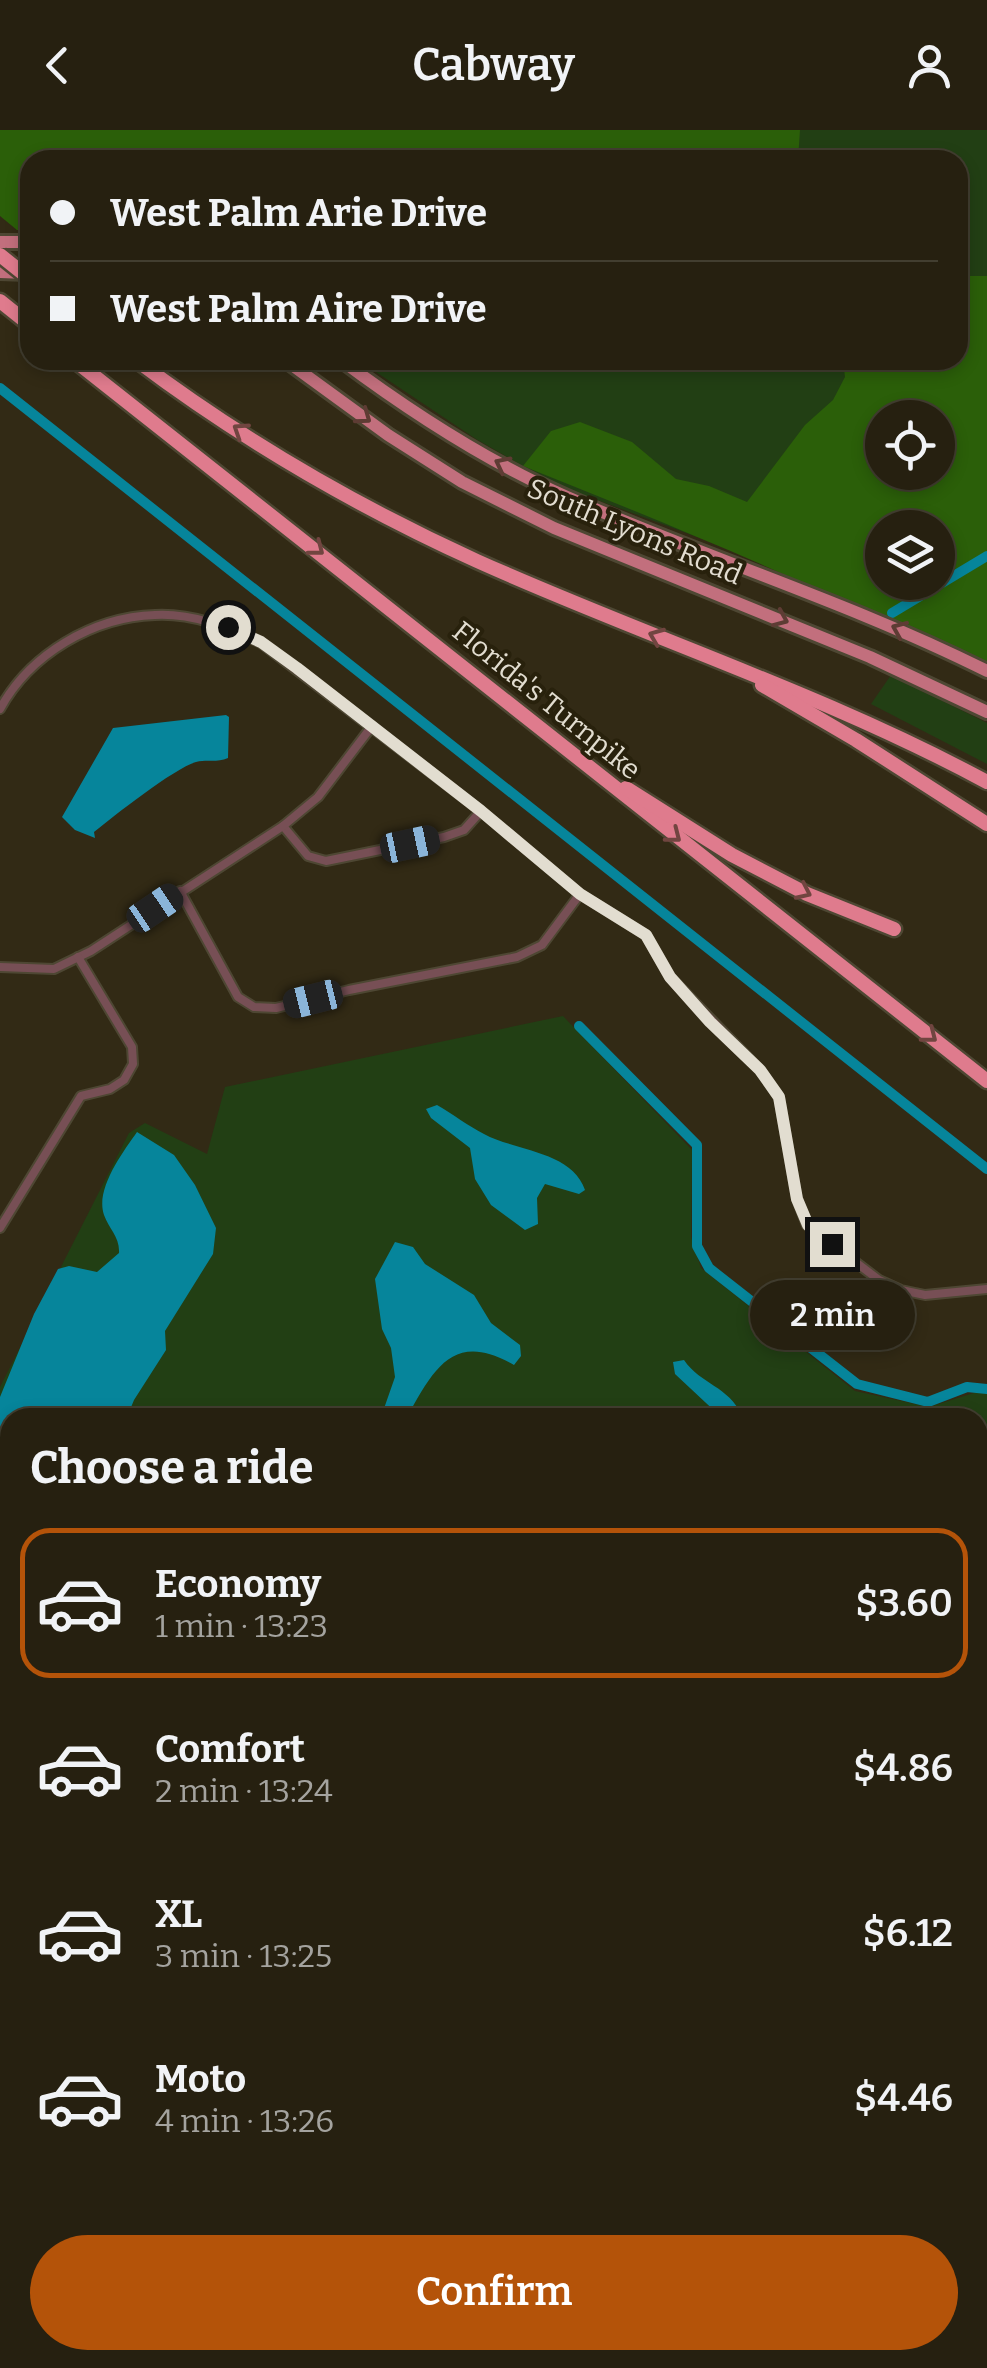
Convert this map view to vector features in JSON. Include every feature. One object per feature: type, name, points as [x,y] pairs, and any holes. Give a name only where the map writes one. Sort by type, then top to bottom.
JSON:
[{"type":"highway","points":[[0,300],[20,316]]},
{"type":"highway","name":"Florida's Turnpike","points":[[87,370],[987,1081]]},
{"type":"highway","points":[[151,370],[272,451],[391,520],[478,561],[934,754],[987,782]]},
{"type":"highway","points":[[746,672],[765,688],[856,740],[987,824]]},
{"type":"highway","points":[[599,773],[659,806],[732,854],[807,894],[894,929]]},
{"type":"main road","name":"South Lyons Road","points":[[299,370],[388,435],[462,482],[554,528],[870,657],[987,712]]},
{"type":"main road","name":"South Lyons Road","points":[[354,370],[415,415],[566,496],[856,611],[987,671]]},
{"type":"street","points":[[0,708],[27,672],[86,630],[156,614],[228,627],[261,642],[481,811],[580,894],[646,935],[670,977],[760,1070],[779,1097],[797,1199],[808,1225],[879,1280],[901,1290],[925,1294],[987,1289]]},
{"type":"street","points":[[0,966],[54,969],[78,958],[283,826],[318,797],[372,726]]},
{"type":"street","points":[[283,826],[308,856],[326,862],[444,838],[464,830],[481,811]]},
{"type":"street","points":[[180,891],[238,997],[254,1007],[276,1008],[517,956],[542,944],[580,894]]},
{"type":"street","points":[[0,1228],[81,1096],[110,1089],[124,1080],[133,1064],[132,1047],[78,958]]},
{"type":"green space","points":[[0,130],[987,130],[987,663],[781,568],[554,484],[476,439],[373,370],[968,370],[968,150],[20,150],[20,231],[0,215]]},
{"type":"green space","points":[[0,130],[800,130],[799,150],[20,150],[20,230],[0,216]]},
{"type":"green space","points":[[968,276],[987,276],[987,673],[816,589],[523,466],[551,431],[580,422],[632,442],[676,479],[709,486],[747,502],[805,425],[833,400],[845,377],[844,370],[968,370]]},
{"type":"green space","points":[[891,675],[987,723],[987,764],[871,704]]},
{"type":"green space","points":[[563,1016],[692,1150],[691,1237],[701,1268],[855,1391],[929,1407],[977,1392],[987,1393],[987,1408],[0,1408],[0,1387],[129,1133],[145,1123],[207,1154],[225,1087]]},
{"type":"water","points":[[226,715],[228,758],[196,762],[173,774],[94,832],[95,838],[75,830],[62,817],[113,728]]},
{"type":"water","points":[[437,1105],[484,1134],[556,1160],[578,1177],[585,1190],[579,1194],[545,1184],[537,1198],[538,1224],[525,1230],[491,1205],[475,1179],[470,1148],[431,1118],[426,1109]]},
{"type":"water","points":[[137,1132],[174,1155],[195,1185],[216,1228],[213,1254],[165,1331],[166,1350],[131,1408],[0,1408],[0,1397],[34,1314],[58,1269],[69,1266],[97,1272],[119,1253],[102,1205],[112,1171]]},
{"type":"water","points":[[395,1242],[413,1247],[425,1264],[474,1295],[491,1323],[520,1345],[521,1356],[514,1365],[476,1351],[461,1353],[437,1370],[412,1408],[384,1408],[395,1377],[391,1348],[382,1329],[375,1279]]},
{"type":"water","points":[[684,1360],[738,1408],[711,1408],[675,1374],[673,1362]]},
{"type":"waterway","points":[[0,388],[987,1169]]},
{"type":"waterway","points":[[892,613],[987,556]]},
{"type":"waterway","points":[[579,1026],[697,1145],[697,1246],[709,1268],[857,1384],[928,1402],[967,1387],[987,1389]]},
{"type":"route","points":[[228,627],[261,642],[297,668],[481,811],[580,894],[646,935],[670,977],[760,1070],[779,1097],[797,1199],[808,1225],[832,1244]]}]
